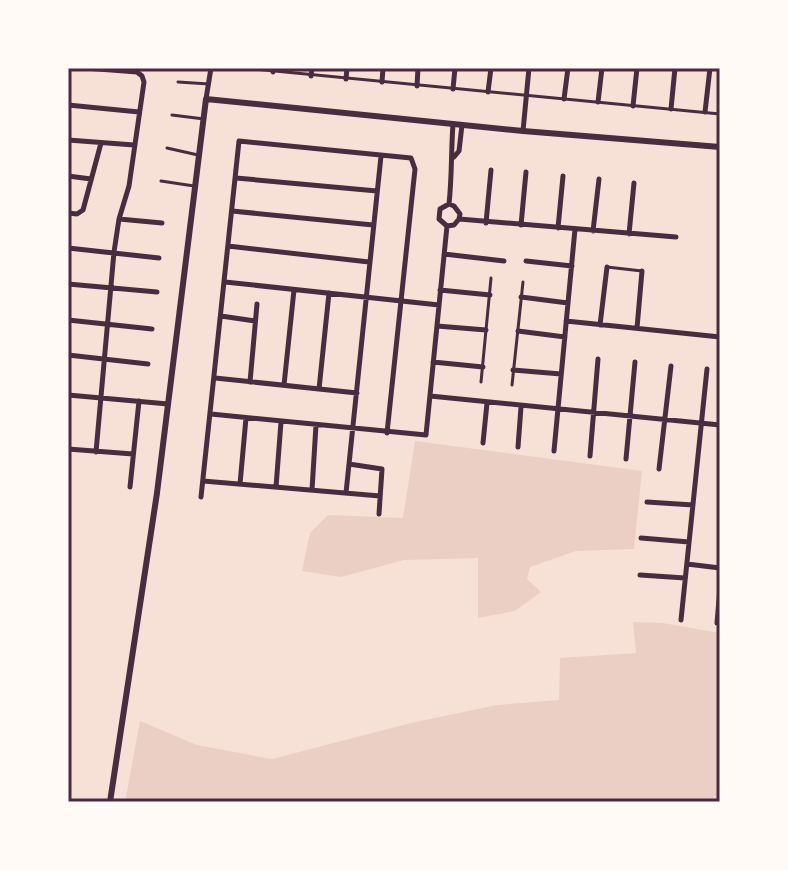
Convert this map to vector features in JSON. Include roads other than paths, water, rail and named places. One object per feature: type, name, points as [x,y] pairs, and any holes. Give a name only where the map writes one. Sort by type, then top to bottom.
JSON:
[{"type":"street","points":[[85,68],[137,72],[144,82],[129,186],[119,219],[114,252],[96,452]]},
{"type":"street","points":[[110,802],[157,493],[211,68]]},
{"type":"street","points":[[311,76],[312,68]]},
{"type":"street","points":[[346,79],[347,68]]},
{"type":"street","points":[[382,82],[383,68]]},
{"type":"street","points":[[417,86],[418,68]]},
{"type":"street","points":[[453,89],[455,68]]},
{"type":"street","points":[[488,92],[491,68]]},
{"type":"street","points":[[523,131],[529,68]]},
{"type":"street","points":[[564,99],[568,68]]},
{"type":"street","points":[[598,102],[602,68]]},
{"type":"street","points":[[633,106],[637,68]]},
{"type":"street","points":[[671,109],[675,68]]},
{"type":"street","points":[[705,112],[710,68]]},
{"type":"street","points":[[206,99],[720,147]]},
{"type":"street","points":[[68,105],[139,112]]},
{"type":"street","points":[[453,124],[451,151],[454,158]]},
{"type":"street","points":[[449,204],[454,158],[459,151],[462,125]]},
{"type":"street","points":[[68,140],[134,145]]},
{"type":"street","points":[[201,497],[239,141],[411,158],[415,169],[387,433]]},
{"type":"street","points":[[68,213],[77,214],[83,210],[101,143]]},
{"type":"street","points":[[346,493],[381,155]]},
{"type":"street","points":[[486,223],[491,170]]},
{"type":"street","points":[[521,225],[526,172]]},
{"type":"street","points":[[68,176],[91,179]]},
{"type":"street","points":[[558,228],[563,176]]},
{"type":"street","points":[[236,178],[377,191]]},
{"type":"street","points":[[593,231],[599,179]]},
{"type":"street","points":[[629,234],[634,183]]},
{"type":"street","points":[[449,204],[458,209],[459,219],[454,225],[447,226],[438,214],[449,204]]},
{"type":"street","points":[[232,211],[373,225]]},
{"type":"street","points":[[119,219],[162,223]]},
{"type":"street","points":[[459,219],[676,237]]},
{"type":"street","points":[[211,414],[426,435],[447,226]]},
{"type":"street","points":[[554,451],[575,229]]},
{"type":"street","points":[[228,246],[369,262]]},
{"type":"street","points":[[68,248],[159,258]]},
{"type":"street","points":[[444,254],[504,261]]},
{"type":"street","points":[[526,261],[572,266]]},
{"type":"street","points":[[600,325],[607,267]]},
{"type":"street","points":[[637,328],[642,271]]},
{"type":"street","points":[[225,282],[439,305]]},
{"type":"street","points":[[68,284],[157,292]]},
{"type":"street","points":[[284,385],[294,290]]},
{"type":"street","points":[[440,290],[490,295]]},
{"type":"street","points":[[319,389],[329,293]]},
{"type":"street","points":[[521,297],[568,303]]},
{"type":"street","points":[[250,382],[257,304]]},
{"type":"street","points":[[221,316],[255,321]]},
{"type":"street","points":[[68,320],[152,329]]},
{"type":"street","points":[[566,321],[720,337]]},
{"type":"street","points":[[437,326],[486,330]]},
{"type":"street","points":[[518,331],[565,337]]},
{"type":"street","points":[[68,355],[148,364]]},
{"type":"street","points":[[590,456],[598,359]]},
{"type":"street","points":[[433,362],[483,367]]},
{"type":"street","points":[[626,459],[635,362]]},
{"type":"street","points":[[659,469],[671,366]]},
{"type":"street","points":[[681,620],[707,369]]},
{"type":"street","points":[[513,370],[561,374]]},
{"type":"street","points":[[215,378],[357,393]]},
{"type":"street","points":[[68,395],[168,404]]},
{"type":"street","points":[[430,396],[720,425]]},
{"type":"street","points":[[130,487],[139,401]]},
{"type":"street","points":[[483,443],[487,403]]},
{"type":"street","points":[[518,447],[521,407]]},
{"type":"street","points":[[240,484],[246,418]]},
{"type":"street","points":[[276,487],[281,422]]},
{"type":"street","points":[[312,490],[316,425]]},
{"type":"street","points":[[68,449],[133,454]]},
{"type":"street","points":[[349,464],[382,469],[379,514]]},
{"type":"street","points":[[203,481],[380,496]]},
{"type":"street","points":[[647,502],[693,505]]},
{"type":"street","points":[[641,538],[689,542]]},
{"type":"street","points":[[687,564],[720,568]]},
{"type":"street","points":[[640,575],[685,578]]},
{"type":"street","points":[[717,623],[720,588]]},
{"type":"lane","points":[[243,68],[720,114]]},
{"type":"lane","points":[[178,82],[209,84]]},
{"type":"lane","points":[[172,115],[204,119]]},
{"type":"lane","points":[[167,148],[198,155]]},
{"type":"lane","points":[[161,181],[194,186]]},
{"type":"lane","points":[[607,267],[642,271]]},
{"type":"lane","points":[[481,382],[491,278]]},
{"type":"lane","points":[[512,385],[523,282]]}]
